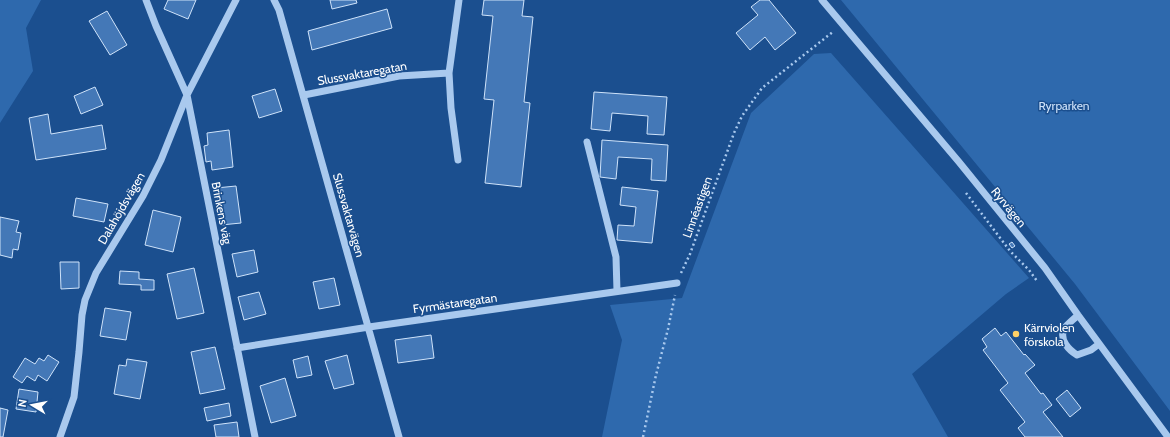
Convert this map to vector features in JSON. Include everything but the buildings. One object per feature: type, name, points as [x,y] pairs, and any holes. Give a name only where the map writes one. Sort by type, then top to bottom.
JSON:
[{"type":"street","name":"Brinkens väg","points":[[146,0],[187,95],[255,437]]},
{"type":"street","name":"Dalahöjdsvägen","points":[[60,437],[74,397],[82,315],[85,300],[96,273],[143,196],[161,160],[187,95],[236,0]]},
{"type":"street","name":"Slussvaktarvägen","points":[[274,0],[279,10],[304,95],[399,437]]},
{"type":"street","points":[[458,160],[451,108],[449,73],[459,0]]},
{"type":"street","name":"Ryrvägen","points":[[822,0],[959,162],[1045,268],[1168,437]]},
{"type":"street","name":"Slussvaktaregatan","points":[[304,95],[399,76],[449,73]]},
{"type":"street","points":[[587,142],[616,257],[617,291]]},
{"type":"street","name":"Fyrmästaregatan","points":[[237,348],[369,327],[677,283]]},
{"type":"street","points":[[1078,315],[1065,328],[1063,334],[1064,342],[1071,351],[1077,355],[1091,350],[1099,344]]},
{"type":"path","name":"Linnéastigen","points":[[643,437],[677,283],[690,254],[713,187],[742,116],[762,88],[842,25]]},
{"type":"path","points":[[834,31],[838,36]]},
{"type":"path","points":[[965,191],[1010,251],[1029,270],[1038,282]]},
{"type":"green space","points":[[0,0],[41,0],[26,28],[33,71],[0,123]]},
{"type":"green space","name":"Ryrparken","points":[[841,0],[1170,0],[1170,411],[1075,284]]},
{"type":"green space","points":[[831,53],[1029,278],[1006,294],[912,374],[948,437],[602,437],[622,340],[610,305],[682,298],[751,113],[814,54]]},
{"type":"place","name":"Kärrviolen förskola","points":[[1016,334]]}]
